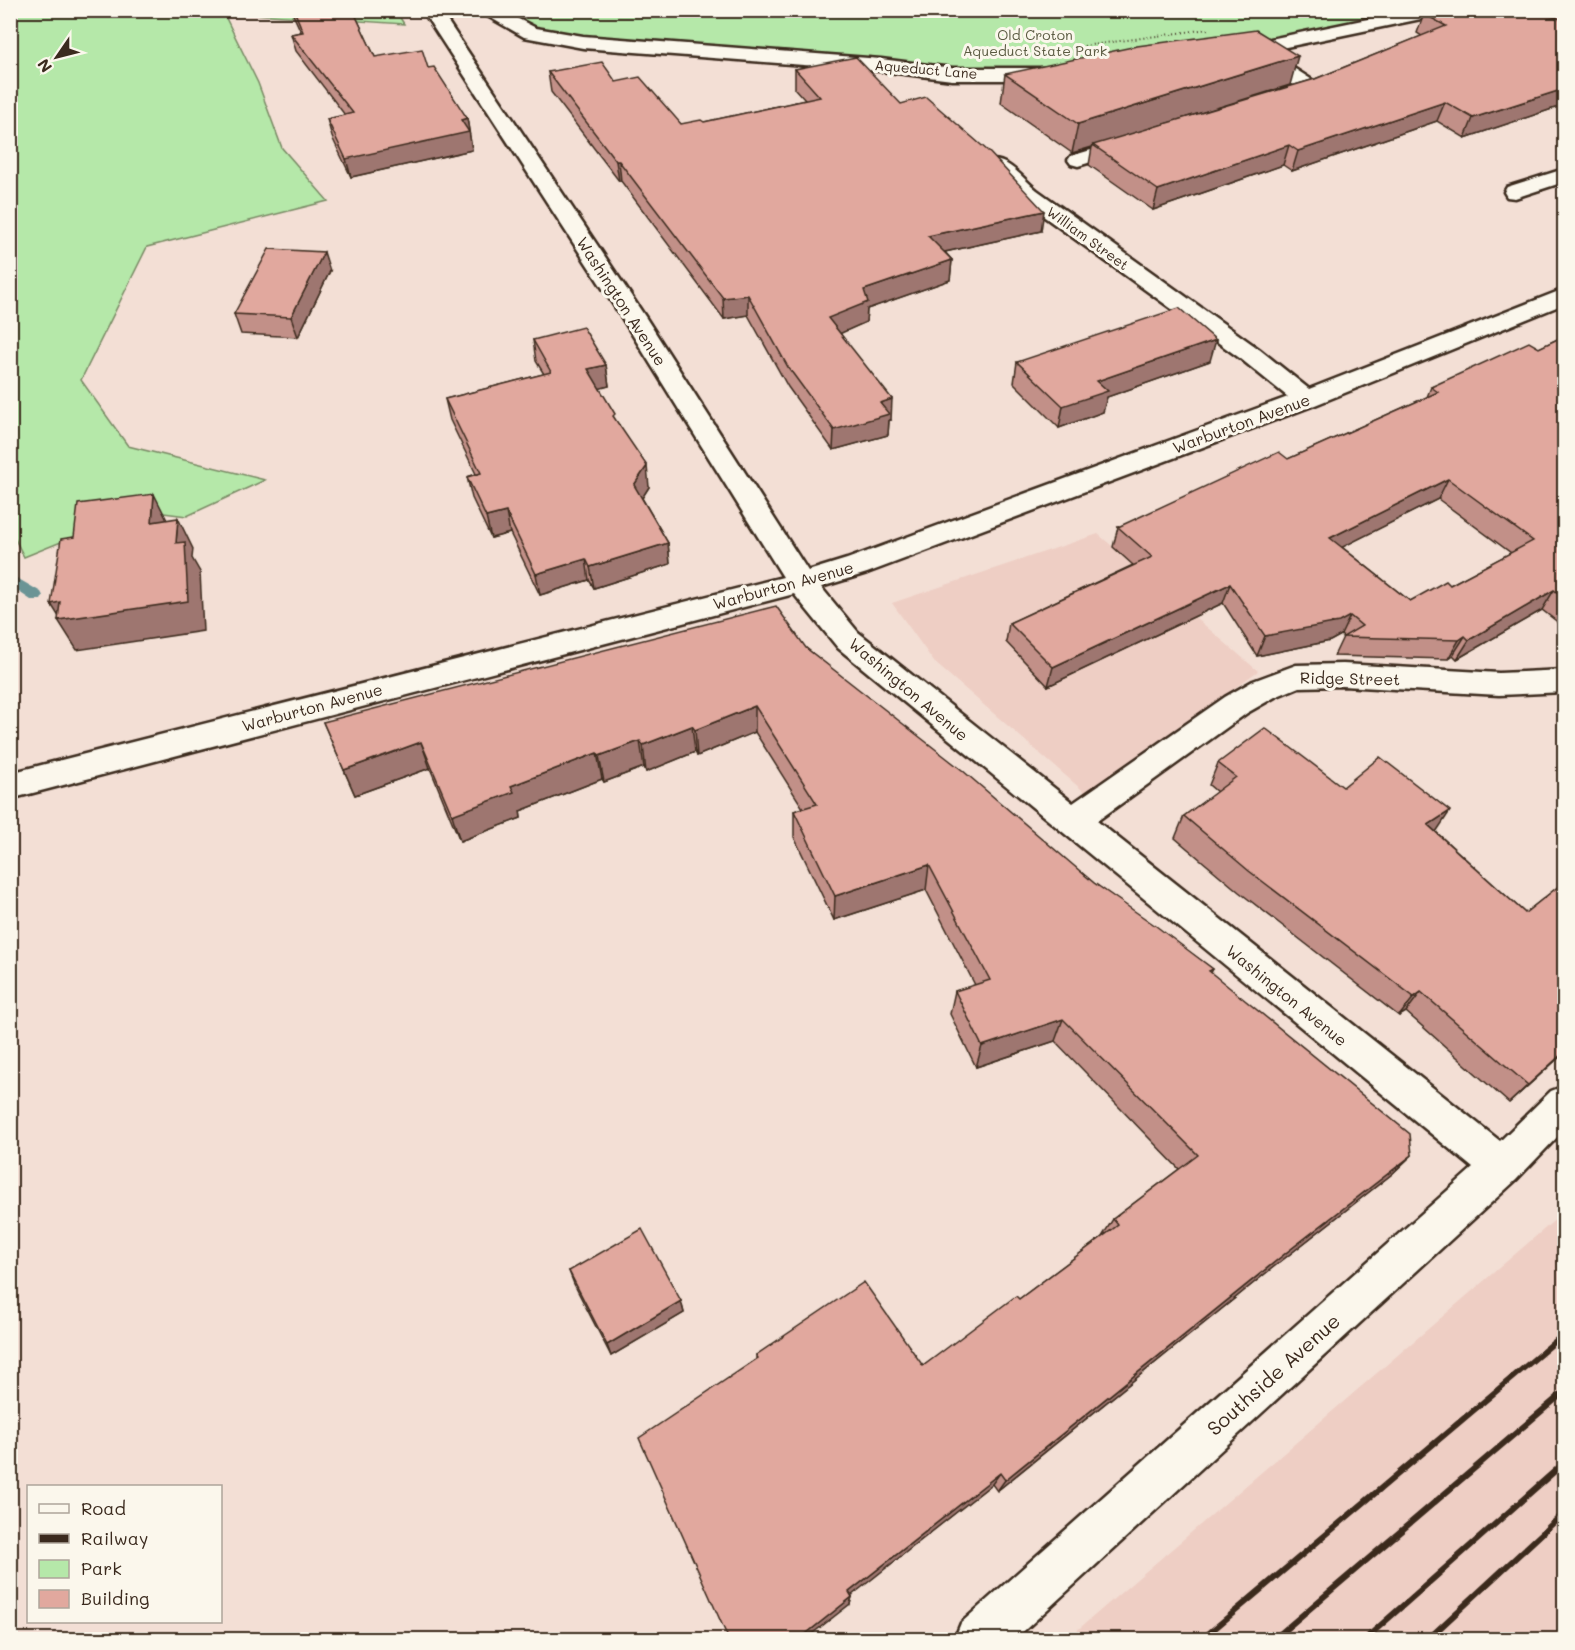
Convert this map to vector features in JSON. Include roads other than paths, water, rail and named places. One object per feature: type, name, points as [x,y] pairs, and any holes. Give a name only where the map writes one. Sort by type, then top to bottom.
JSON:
[{"type":"street","name":"Washington Avenue","points":[[431,10],[634,318],[801,584],[848,640],[1502,1167]]},
{"type":"street","name":"Aqueduct Lane","points":[[486,10],[531,33],[583,42],[881,65],[952,74],[1038,75],[1073,72]]},
{"type":"street","points":[[1221,54],[1253,50],[1440,10]]},
{"type":"street","points":[[1253,50],[1310,87],[1288,94]]},
{"type":"street","points":[[881,65],[908,89]]},
{"type":"street","points":[[1078,160],[1156,137]]},
{"type":"street","name":"William Street","points":[[980,152],[1029,195],[1250,354],[1306,399]]},
{"type":"street","points":[[1515,192],[1564,175]]},
{"type":"street","name":"Warburton Avenue","points":[[10,786],[745,596],[801,584],[857,566],[1306,399],[1564,296]]},
{"type":"street","name":"Ridge Street","points":[[1071,822],[1236,705],[1264,689],[1296,676],[1343,675],[1499,684],[1564,681]]},
{"type":"street","name":"Southside Avenue","points":[[978,1640],[1502,1167],[1564,1104]]},
{"type":"waterway","points":[[10,579],[36,596]]},
{"type":"railway","points":[[1201,1640],[1564,1334]]},
{"type":"railway","points":[[1273,1640],[1564,1392]]},
{"type":"railway","points":[[1364,1640],[1564,1463]]},
{"type":"railway","points":[[1427,1640],[1564,1513]]},
{"type":"park label","name":"Old Croton Aqueduct State Park","points":[[1035,42]]}]
